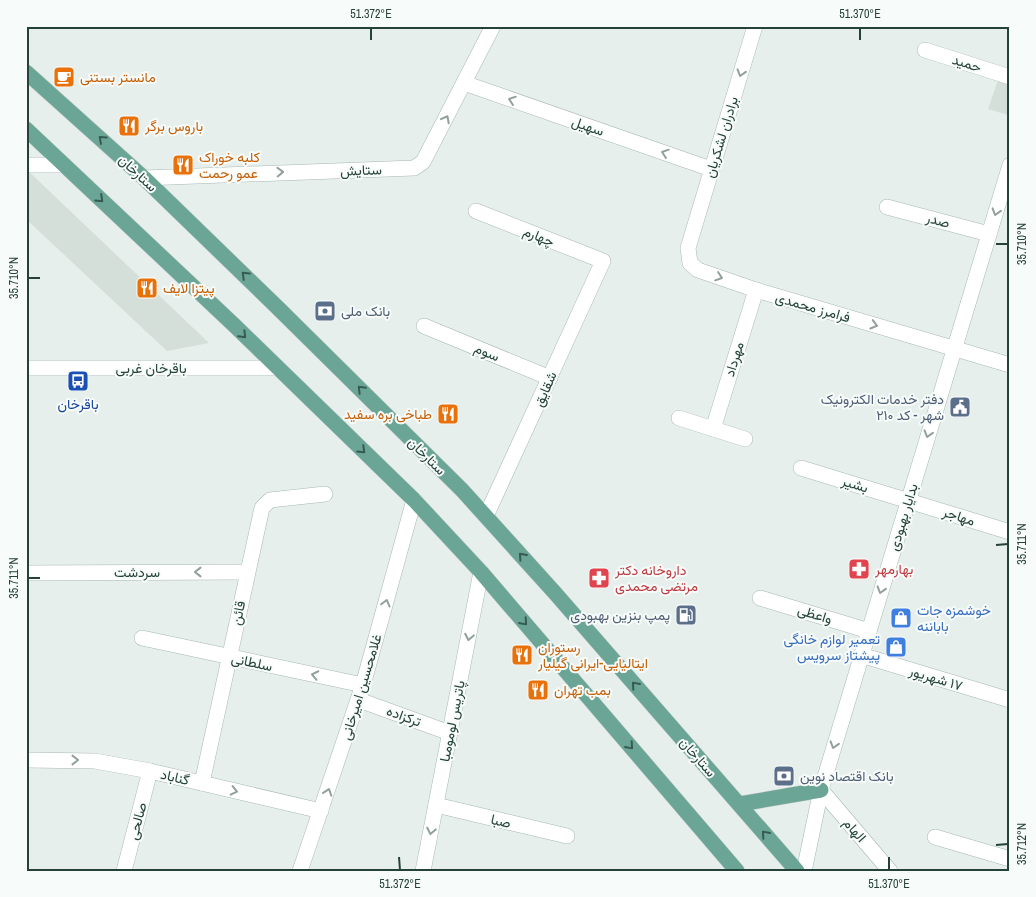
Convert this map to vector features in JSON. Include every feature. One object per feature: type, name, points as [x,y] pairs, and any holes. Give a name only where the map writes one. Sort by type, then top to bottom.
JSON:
[{"type":"main road","name":"ستارخان","points":[[26,72],[144,178],[351,380],[486,516],[797,871]]},
{"type":"main road","points":[[26,129],[234,325],[276,368],[414,500],[481,572],[737,871]]},
{"type":"main road","points":[[740,804],[820,790]]},
{"type":"street","name":"ستایش","points":[[144,178],[414,168],[423,162],[493,26]]},
{"type":"street","name":"برادران لشکریان","points":[[688,248],[755,26]]},
{"type":"street","name":"حمید","points":[[925,50],[1010,76]]},
{"type":"street","name":"سهیل","points":[[464,83],[712,169]]},
{"type":"street","points":[[26,166],[64,165]]},
{"type":"street","name":"بدایار بهبودی","points":[[804,871],[820,790],[989,234],[1006,192],[1010,165]]},
{"type":"street","name":"صدر","points":[[887,206],[989,234]]},
{"type":"street","name":"چهارم","points":[[476,211],[603,262]]},
{"type":"street","name":"فرامرز محمدی","points":[[688,248],[690,263],[693,267],[756,290],[1010,365]]},
{"type":"street","name":"شقایق","points":[[486,516],[603,262]]},
{"type":"street","name":"مهرداد","points":[[713,429],[756,290]]},
{"type":"street","name":"سوم","points":[[424,326],[550,378]]},
{"type":"street","name":"باقرخان غربی","points":[[26,368],[276,368]]},
{"type":"street","points":[[679,418],[745,439]]},
{"type":"street","name":"بشیر","points":[[801,468],[908,500]]},
{"type":"street","name":"قائن","points":[[202,784],[262,508],[270,500],[325,494]]},
{"type":"street","name":"غلامحسین امیرخانی","points":[[300,871],[361,693],[414,500]]},
{"type":"street","name":"مهاجر","points":[[908,500],[1010,532]]},
{"type":"street","name":"سردشت","points":[[26,573],[247,572]]},
{"type":"street","name":"پاتریس لومومبا","points":[[423,871],[481,572]]},
{"type":"street","name":"واعظی","points":[[760,598],[869,631]]},
{"type":"street","name":"سلطانی","points":[[142,638],[229,656],[361,693]]},
{"type":"street","name":"١٧ شهریور","points":[[861,655],[1010,700]]},
{"type":"street","name":"ترکزاده","points":[[361,693],[450,733]]},
{"type":"street","name":"گناباد","points":[[26,760],[95,760],[321,811]]},
{"type":"street","name":"صالحی","points":[[124,871],[150,772]]},
{"type":"street","name":"الهام","points":[[820,790],[890,871]]},
{"type":"street","name":"صبا","points":[[436,805],[567,836]]},
{"type":"street","points":[[935,836],[1010,859]]},
{"type":"shaded area","points":[[998,80],[1010,84],[1010,110],[1008,115],[988,109]]},
{"type":"shaded area","points":[[26,169],[209,343],[167,351],[26,219]]},
{"type":"place","name":"مانستر بستنی","points":[[64,77]]},
{"type":"place","name":"باروس برگر","points":[[129,126]]},
{"type":"place","name":"کلبه خوراک عمو رحمت","points":[[183,165]]},
{"type":"place","name":"پیتزا لایف","points":[[147,288]]},
{"type":"place","name":"بانک ملی","points":[[325,311]]},
{"type":"place","name":"باقرخان","points":[[78,381]]},
{"type":"place","name":"دفتر خدمات الکترونیک شهر - کد ۲۱۰","points":[[960,407]]},
{"type":"place","name":"طباخی بره سفید","points":[[448,414]]},
{"type":"place","name":"بهارمهر","points":[[859,569]]},
{"type":"place","name":"داروخانه دکتر مرتضی محمدی","points":[[599,578]]},
{"type":"place","name":"پمپ بنزین بهبودی","points":[[686,615]]},
{"type":"place","name":"خوشمزه جات باباننه","points":[[901,618]]},
{"type":"place","name":"تعمیر لوازم خانگی پیشتاز سرویس","points":[[896,647]]},
{"type":"place","name":"رستوران ایتالیایی-ایرانی گیلیار","points":[[522,655]]},
{"type":"place","name":"بمب تهران","points":[[538,690]]},
{"type":"place","name":"بانک اقتصاد نوین","points":[[784,776]]}]
